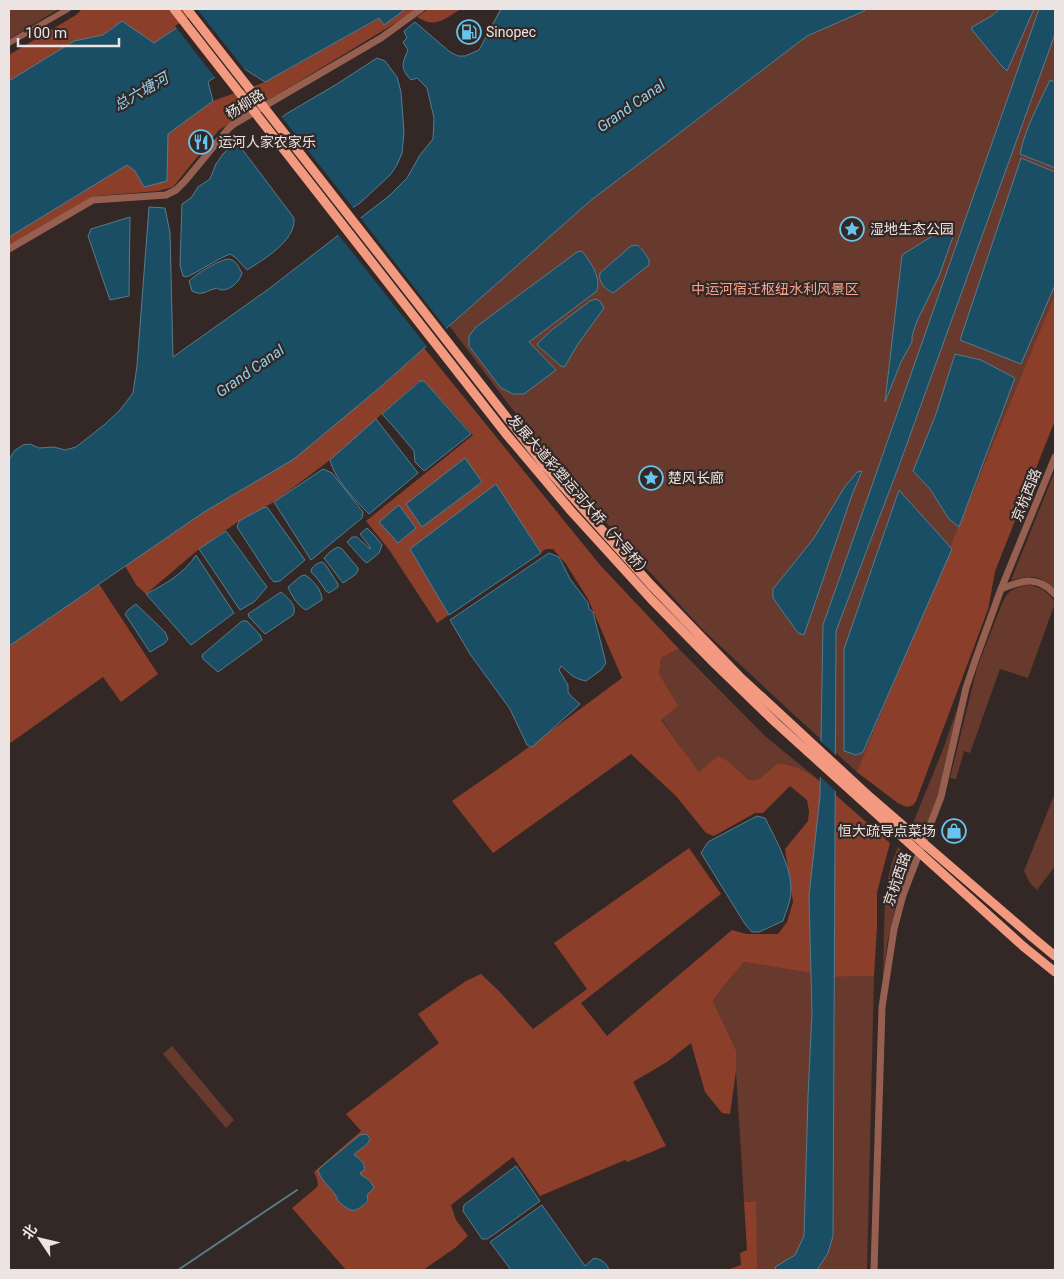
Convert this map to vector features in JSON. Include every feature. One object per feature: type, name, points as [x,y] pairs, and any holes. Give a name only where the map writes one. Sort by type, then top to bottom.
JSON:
[{"type":"main road","name":"发展大道彩塑运河大桥（六号桥）","points":[[174,9],[506,434],[637,585],[776,723],[1024,947],[1055,972]]},
{"type":"main road","name":"发展大道彩塑运河大桥（六号桥）","points":[[187,9],[544,465],[651,586],[739,676],[870,797],[1055,956]]},
{"type":"street","points":[[9,43],[68,9]]},
{"type":"street","name":"杨柳路","points":[[9,249],[93,200],[166,195],[171,193],[185,181],[234,124],[382,38],[421,9]]},
{"type":"street","name":"京杭西路","points":[[874,1270],[882,1006],[894,929],[903,895],[941,797],[966,688],[975,660],[1055,457]]},
{"type":"street","points":[[1002,589],[1017,583],[1034,581],[1040,582],[1055,594]]},
{"type":"green space","points":[[9,9],[59,9],[9,39]]},
{"type":"green space","name":"中运河宿迁枢纽水利风景区","points":[[500,9],[1055,9],[1055,420],[995,571],[988,609],[913,805],[907,807],[898,803],[857,772],[701,628],[577,489],[509,405],[365,214],[389,196],[407,178],[420,155],[433,139]]},
{"type":"green space","points":[[1055,471],[1055,591],[1045,581],[1036,577],[1011,580]]},
{"type":"green space","points":[[1028,585],[1043,590],[1055,603],[1028,678],[1000,669],[970,753],[964,751],[956,779],[950,778],[977,668],[1001,606],[1011,591]]},
{"type":"green space","points":[[679,649],[765,736],[820,781],[796,767],[779,763],[759,779],[749,780],[729,762],[699,773],[661,719],[659,674],[661,658]]},
{"type":"green space","points":[[960,701],[940,792],[926,828],[922,831],[913,823],[942,752]]},
{"type":"green space","points":[[1055,793],[1055,866],[1037,890],[1030,883],[1024,871]]},
{"type":"green space","points":[[898,847],[913,860],[897,900],[887,944],[883,979],[885,892],[892,862]]},
{"type":"green space","points":[[744,962],[834,977],[874,976],[867,1270],[756,1270],[756,1201],[744,1202],[736,1050],[713,1001]]},
{"type":"green space","points":[[172,1046],[234,1120],[226,1128],[163,1054]]},
{"type":"shaded area","points":[[82,9],[197,9],[193,17],[154,43],[122,21],[103,35],[74,41],[9,81],[9,55],[76,15]]},
{"type":"shaded area","points":[[401,9],[417,9],[219,130],[173,187],[158,191],[96,196],[9,249],[9,237],[127,165],[135,171],[144,187],[168,134],[213,101],[265,82],[380,18],[403,11]]},
{"type":"shaded area","points":[[428,9],[461,9],[445,19],[435,22],[424,21],[417,17]]},
{"type":"shaded area","points":[[1055,295],[1055,420],[995,571],[988,609],[916,801],[913,805],[907,807],[898,803],[857,772]]},
{"type":"shaded area","points":[[424,348],[600,565],[679,649],[661,658],[659,674],[678,706],[661,720],[699,772],[718,756],[729,762],[749,780],[759,779],[778,763],[799,768],[817,779],[890,843],[877,892],[874,976],[834,977],[744,962],[713,1001],[736,1050],[736,1071],[730,1114],[722,1113],[705,1092],[691,1043],[667,1062],[633,1082],[666,1146],[627,1162],[625,1160],[540,1196],[513,1157],[451,1205],[456,1220],[468,1236],[455,1248],[423,1270],[346,1270],[292,1208],[318,1185],[314,1172],[361,1131],[346,1114],[439,1043],[418,1014],[466,981],[481,974],[533,1029],[587,989],[554,943],[689,848],[721,894],[581,1003],[607,1036],[732,930],[746,934],[778,934],[787,922],[793,902],[785,849],[808,821],[809,811],[807,800],[790,786],[763,813],[755,813],[714,836],[706,833],[676,796],[631,754],[493,853],[452,801],[622,678],[588,599],[566,564],[553,549],[546,549],[437,623],[390,551],[366,521],[473,435],[424,381],[419,381],[330,460],[274,502],[239,521],[199,549],[146,594],[137,586],[125,566],[378,389]]},
{"type":"shaded area","points":[[99,584],[158,674],[121,702],[103,677],[9,744],[9,646]]},
{"type":"shaded area","points":[[756,1201],[757,1270],[727,1270],[741,1265],[740,1253],[747,1250],[744,1202]]},
{"type":"water","name":"总六塘河","points":[[197,9],[401,9],[403,11],[384,25],[379,18],[265,82],[235,63],[208,82],[213,101],[168,134],[167,181],[144,187],[135,171],[127,165],[9,237],[9,81],[74,41],[103,35],[122,21],[154,43],[193,17]]},
{"type":"water","name":"Grand Canal","points":[[501,9],[866,9],[807,36],[590,201],[378,389],[294,459],[204,512],[9,646],[9,460],[14,451],[23,445],[30,444],[39,448],[54,447],[65,450],[76,447],[120,410],[133,393],[137,366],[149,207],[165,208],[170,233],[173,357],[270,288],[389,196],[407,178],[420,155],[433,139],[434,118],[427,88],[417,78],[411,80],[405,72],[403,62],[408,50],[403,42],[407,38],[404,31],[415,22],[450,52],[458,56],[465,56],[479,50]]},
{"type":"water","points":[[1000,9],[1034,9],[1007,71],[972,30],[972,27]]},
{"type":"water","points":[[1039,9],[1055,9],[1055,34],[900,463],[836,631],[833,1236],[828,1253],[817,1270],[776,1270],[775,1267],[795,1255],[804,1236],[812,1013],[809,896],[820,796],[823,625]]},
{"type":"water","points":[[377,58],[385,61],[397,77],[401,92],[404,132],[402,153],[390,175],[360,203],[333,220],[262,132],[286,114]]},
{"type":"water","points":[[1050,80],[1055,82],[1055,168],[1020,154],[1029,125]]},
{"type":"water","points":[[236,146],[242,149],[294,218],[290,234],[278,248],[247,270],[230,254],[191,275],[183,276],[180,265],[182,204],[191,198],[198,187],[210,179],[216,164],[223,154],[229,148]]},
{"type":"water","points":[[1021,158],[1055,172],[1055,285],[1021,364],[960,340]]},
{"type":"water","points":[[130,217],[129,296],[110,300],[88,236],[91,229]]},
{"type":"water","points":[[950,225],[955,231],[939,276],[917,321],[912,342],[901,362],[885,402],[902,255]]},
{"type":"water","points":[[637,245],[648,258],[649,265],[613,293],[603,285],[600,273],[631,246]]},
{"type":"water","points":[[582,251],[592,265],[598,280],[597,291],[529,342],[556,370],[524,394],[513,394],[501,388],[469,346],[469,336],[476,327],[577,252]]},
{"type":"water","points":[[227,259],[235,262],[242,273],[235,284],[225,290],[217,288],[201,293],[192,291],[189,281],[207,268]]},
{"type":"water","points":[[596,299],[600,301],[604,308],[565,366],[561,366],[537,344],[553,329],[590,301]]},
{"type":"water","points":[[955,354],[981,360],[1015,378],[959,527],[949,519],[930,489],[913,471],[936,414]]},
{"type":"water","points":[[420,381],[424,381],[471,434],[424,471],[415,462],[414,451],[382,414]]},
{"type":"water","points":[[376,419],[418,473],[369,514],[341,482],[330,460]]},
{"type":"water","points":[[465,458],[482,482],[422,527],[406,504]]},
{"type":"water","points":[[323,469],[332,473],[363,512],[362,518],[311,560],[274,502]]},
{"type":"water","points":[[862,471],[804,635],[798,633],[773,598],[773,589],[814,538],[844,488],[857,472]]},
{"type":"water","points":[[496,484],[541,553],[449,615],[410,549]]},
{"type":"water","points":[[899,490],[952,549],[863,752],[856,755],[844,751],[844,649]]},
{"type":"water","points":[[399,505],[416,528],[398,543],[379,522]]},
{"type":"water","points":[[267,507],[305,560],[280,581],[274,582],[237,527],[239,521]]},
{"type":"water","points":[[367,528],[382,545],[379,553],[367,563],[347,542],[352,537],[357,537],[370,549],[360,534]]},
{"type":"water","points":[[226,531],[267,587],[254,602],[240,610],[199,549]]},
{"type":"water","points":[[338,547],[342,549],[358,568],[355,575],[343,583],[324,558]]},
{"type":"water","points":[[549,553],[559,557],[570,579],[588,603],[589,609],[593,612],[606,663],[601,670],[586,681],[575,677],[561,666],[559,670],[568,685],[568,692],[580,704],[532,747],[527,745],[510,709],[470,654],[450,620]]},
{"type":"water","points":[[196,555],[234,613],[191,645],[146,594],[180,573]]},
{"type":"water","points":[[322,562],[338,584],[338,587],[329,593],[311,572],[312,568]]},
{"type":"water","points":[[305,575],[316,586],[322,600],[306,610],[295,600],[288,587]]},
{"type":"water","points":[[281,592],[293,605],[293,615],[265,634],[248,614]]},
{"type":"water","points":[[136,604],[165,632],[168,639],[150,652],[125,614]]},
{"type":"water","points":[[242,621],[247,621],[260,635],[262,640],[218,672],[203,659],[202,655]]},
{"type":"water","points":[[757,816],[765,818],[778,844],[789,873],[791,891],[783,921],[759,932],[752,932],[745,924],[701,853],[708,842]]},
{"type":"water","points":[[366,1134],[369,1137],[368,1142],[354,1155],[364,1166],[364,1171],[360,1174],[374,1188],[367,1195],[368,1201],[356,1210],[350,1210],[338,1201],[322,1179],[318,1170],[360,1135]]},
{"type":"water","points":[[516,1166],[540,1201],[487,1239],[482,1239],[463,1211],[464,1205]]},
{"type":"water","points":[[542,1205],[585,1266],[594,1258],[607,1265],[609,1270],[511,1270],[490,1242]]},
{"type":"pier","points":[[194,9],[197,9],[249,75],[235,66],[216,79],[175,26],[191,16]]},
{"type":"pier","points":[[280,115],[354,209],[334,222],[327,219],[260,133],[260,130]]},
{"type":"pier","points":[[359,216],[448,331],[428,348],[337,233]]},
{"type":"pier","points":[[818,739],[838,757],[838,793],[818,775]]},
{"type":"waterway","points":[[178,1270],[297,1190]]},
{"type":"place","name":"Sinopec","points":[[469,32]]},
{"type":"place","name":"运河人家农家乐","points":[[201,142]]},
{"type":"place","name":"湿地生态公园","points":[[852,229]]},
{"type":"place","name":"楚风长廊","points":[[651,478]]},
{"type":"place","name":"恒大疏导点菜场","points":[[954,831]]}]
